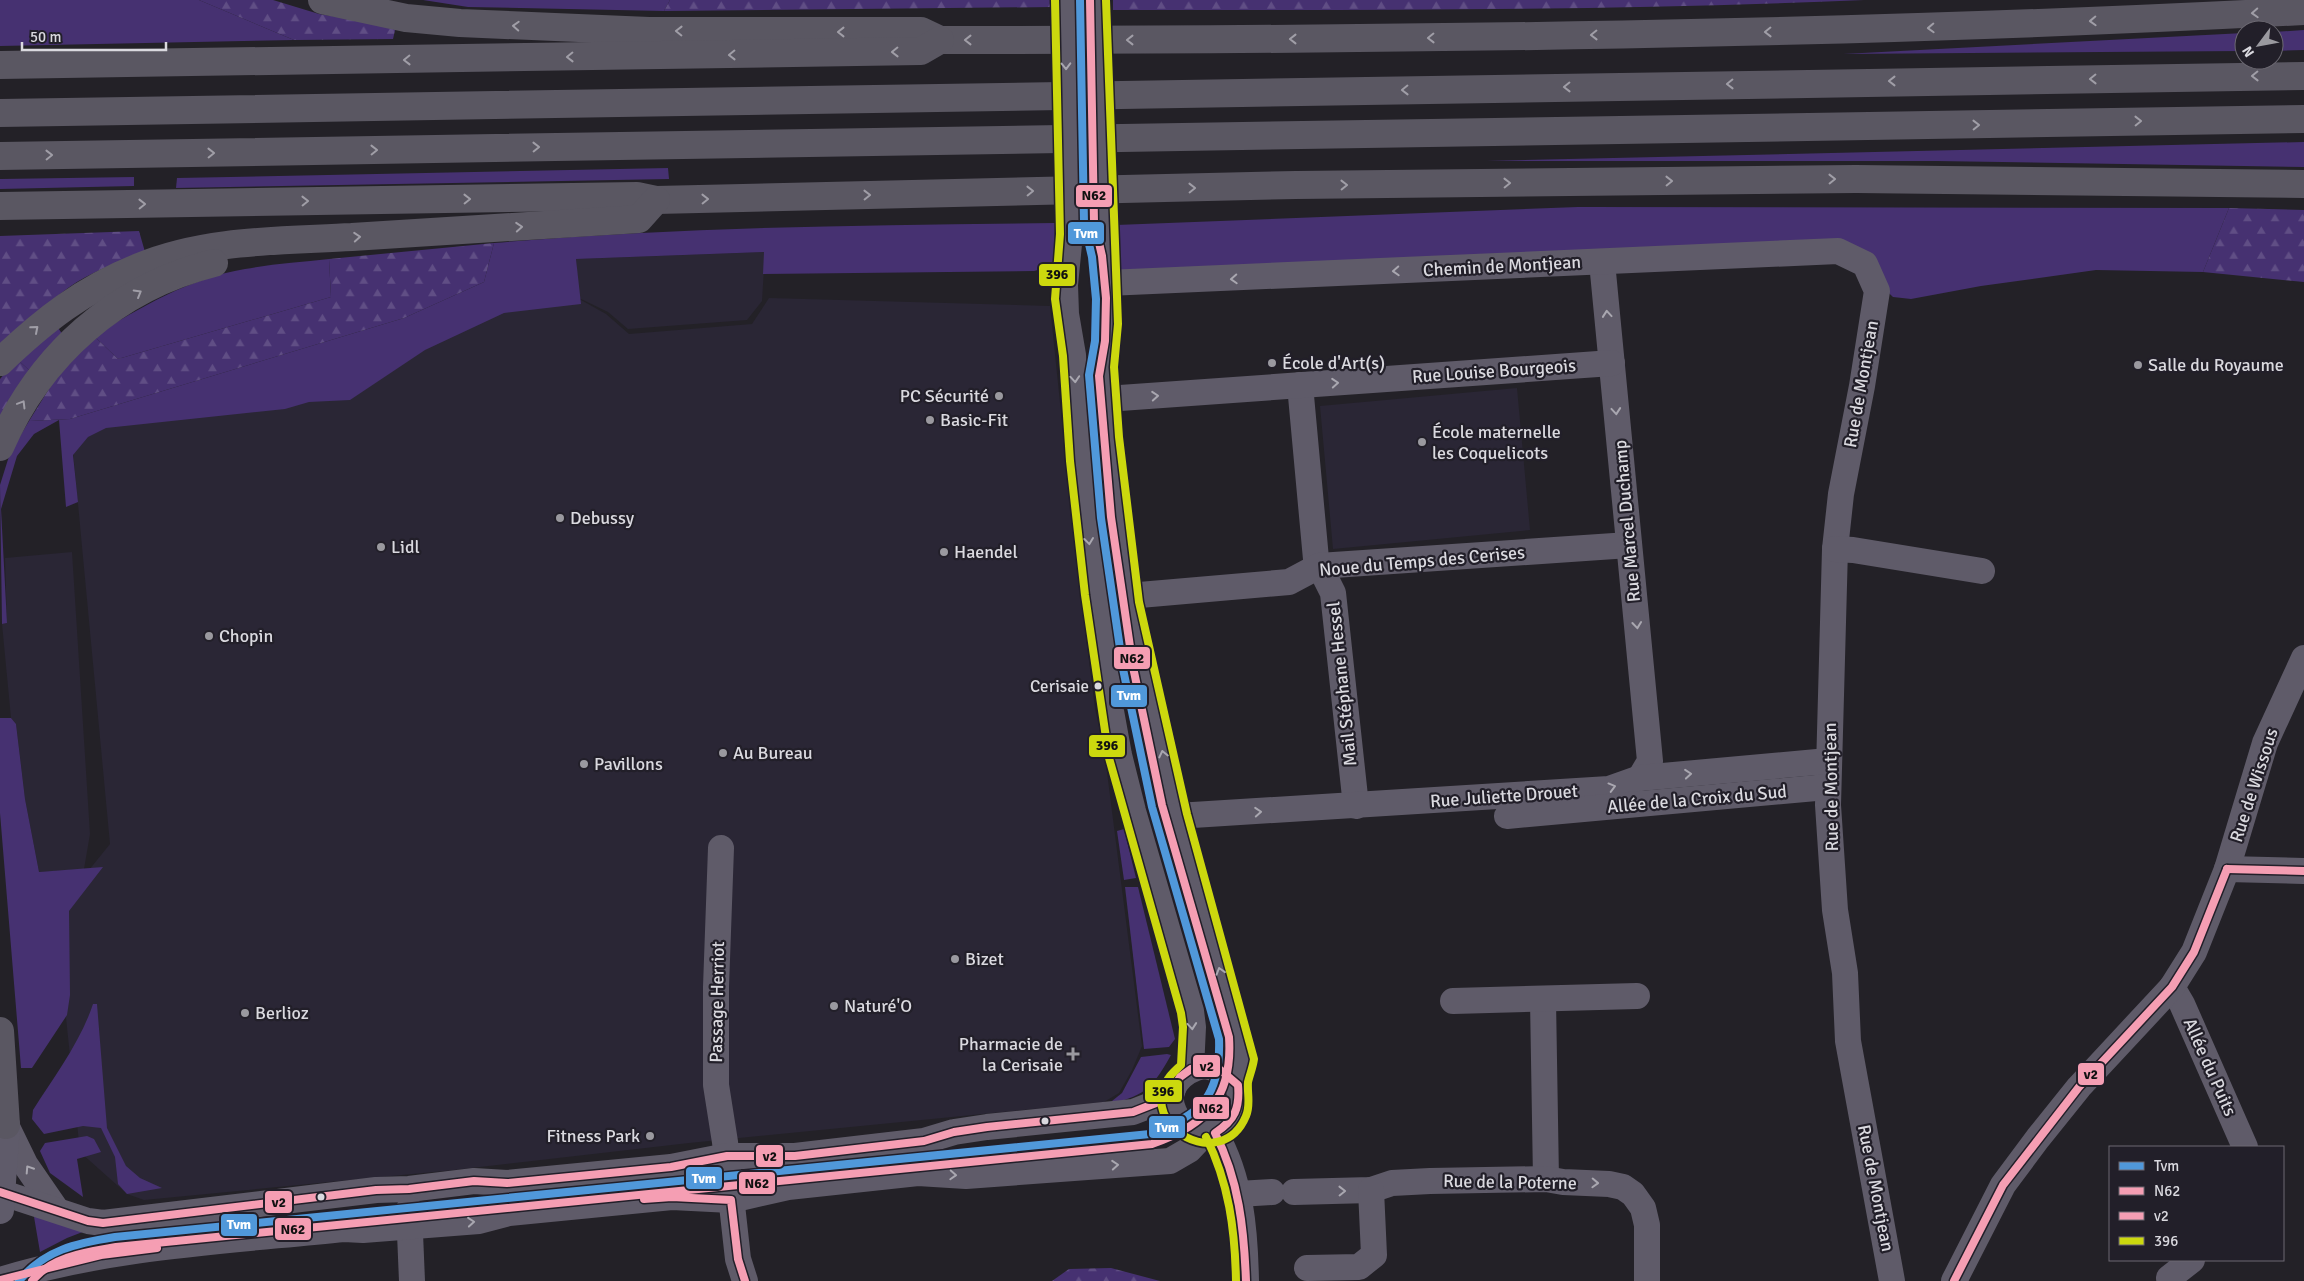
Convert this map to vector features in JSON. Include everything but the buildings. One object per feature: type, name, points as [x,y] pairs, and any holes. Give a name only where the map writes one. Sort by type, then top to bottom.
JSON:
[{"type":"highway","points":[[322,0],[406,18],[460,23],[649,31],[921,31],[940,40],[1342,39],[1868,30],[2133,20],[2304,11]]},
{"type":"highway","points":[[0,65],[921,51],[940,40]]},
{"type":"highway","points":[[0,113],[2304,76]]},
{"type":"highway","points":[[0,156],[2304,118]]},
{"type":"highway","points":[[0,206],[637,196],[656,200],[1296,185],[1827,180],[2304,184]]},
{"type":"highway","points":[[0,362],[35,329],[68,304],[140,266],[172,255],[208,248],[291,241],[640,219],[656,200]]},
{"type":"highway","points":[[0,447],[10,424],[29,392],[55,358],[84,329],[117,306],[150,287],[179,274],[212,263],[254,254],[274,252],[291,241]]},
{"type":"highway","points":[[0,1031],[6,1125]]},
{"type":"main road","points":[[1,1198],[6,1125]]},
{"type":"street","points":[[1065,0],[1070,234],[1065,300],[1073,355],[1086,524],[1119,756],[1133,811],[1191,1010],[1193,1027],[1191,1068]]},
{"type":"street","points":[[0,1280],[101,1255],[141,1249],[344,1230],[478,1221],[509,1213],[672,1197],[731,1200],[788,1187],[918,1173],[966,1176],[1170,1161],[1189,1150],[1210,1134],[1229,1125],[1237,1112],[1238,1085],[1244,1060],[1176,809],[1128,596],[1116,507],[1104,355],[1108,324],[1096,0]]},
{"type":"street","name":"Chemin de Montjean","points":[[1107,284],[1838,251],[1865,264],[1877,291]]},
{"type":"street","name":"Rue Marcel Duchamp","points":[[1602,262],[1650,761],[1640,778]]},
{"type":"street","name":"Rue de Montjean","points":[[1877,291],[1862,386],[1841,494],[1835,549],[1827,787],[1835,910],[1845,973],[1848,1041],[1892,1281]]},
{"type":"street","name":"Rue Louise Bourgeois","points":[[1106,399],[1612,363]]},
{"type":"street","name":"Mail Stéphane Hessel","points":[[1300,385],[1316,559],[1333,594],[1356,806]]},
{"type":"street","name":"Noue du Temps des Cerises","points":[[1128,596],[1289,582],[1319,566],[1629,545]]},
{"type":"street","points":[[1835,549],[1853,550],[1982,571]]},
{"type":"street","name":"Rue de Wissous","points":[[1954,1281],[2003,1185],[2079,1087],[2172,988],[2194,952],[2227,869],[2265,743],[2295,697],[2304,658]]},
{"type":"street","name":"Rue Juliette Drouet","points":[[1133,811],[1176,809],[1209,815],[1608,789],[1640,778],[1828,761]]},
{"type":"street","name":"Allée de la Croix du Sud","points":[[1506,816],[1827,787]]},
{"type":"street","name":"Passage Herriot","points":[[721,848],[716,987],[716,1085],[727,1156],[738,1259],[745,1281]]},
{"type":"street","points":[[2227,869],[2304,871]]},
{"type":"street","name":"Allée du Puits","points":[[2172,988],[2182,1004],[2245,1146]]},
{"type":"street","points":[[1453,1001],[1637,996]]},
{"type":"street","points":[[1544,1000],[1546,1179]]},
{"type":"street","points":[[1,1198],[56,1209],[88,1221],[103,1223],[376,1190],[409,1189],[474,1181],[506,1183],[671,1167],[727,1156],[795,1156],[924,1141],[954,1132],[986,1127],[1133,1112],[1156,1103],[1173,1089],[1180,1077],[1191,1068],[1204,1066],[1218,1068],[1228,1074],[1238,1085]]},
{"type":"street","points":[[1173,1089],[1171,1106],[1178,1121],[1190,1131],[1210,1134],[1225,1150],[1238,1194],[1244,1228],[1246,1281]]},
{"type":"street","points":[[6,1125],[25,1164],[56,1209]]},
{"type":"street","name":"Rue de la Poterne","points":[[1238,1194],[1371,1190],[1392,1183],[1546,1179],[1563,1182],[1609,1184],[1623,1187],[1633,1194],[1643,1208],[1647,1224],[1646,1281]]},
{"type":"street","points":[[409,1189],[412,1281]]},
{"type":"street","points":[[1307,1268],[1359,1267],[1374,1255],[1371,1190]]},
{"type":"street","points":[[2169,1278],[2191,1261]]},
{"type":"shaded area","points":[[765,252],[762,301],[747,320],[628,329],[608,312],[579,298],[576,259]]},
{"type":"shaded area","points":[[769,298],[1050,306],[1076,557],[1095,709],[1104,749],[1142,1046],[1132,1070],[1119,1093],[1104,1102],[689,1143],[454,1170],[144,1200],[127,1194],[80,1152],[55,912],[110,844],[70,419],[495,309],[581,300],[606,314],[629,334],[752,324]]},
{"type":"shaded area","name":"École maternelle les Coquelicots","points":[[1517,388],[1530,530],[1333,549],[1320,406]]},
{"type":"shaded area","points":[[72,552],[90,834],[84,869],[39,872],[25,799],[16,724],[11,718],[2,624],[7,623],[5,558]]},
{"type":"green space","points":[[0,0],[199,0],[294,40],[0,46]]},
{"type":"green space","points":[[199,0],[273,0],[319,14],[396,26],[393,39],[294,40]]},
{"type":"green space","points":[[423,0],[670,0],[664,11],[468,7]]},
{"type":"green space","points":[[670,0],[1051,0],[1053,7],[664,11]]},
{"type":"green space","points":[[1113,0],[1864,0],[1582,8],[1113,10]]},
{"type":"green space","points":[[2304,30],[2304,50],[2284,51],[2284,31]]},
{"type":"green space","points":[[2234,34],[2234,51],[1843,54]]},
{"type":"green space","points":[[2304,142],[2304,167],[1936,161],[1486,161]]},
{"type":"green space","points":[[668,168],[669,179],[176,188],[177,178]]},
{"type":"green space","points":[[134,177],[134,186],[0,189],[0,179]]},
{"type":"green space","points":[[1578,207],[2229,208],[2203,272],[2096,270],[1981,286],[1911,299],[1893,297],[1844,250],[1118,274],[1116,225]]},
{"type":"green space","points":[[2229,208],[2304,210],[2304,282],[2203,272]]},
{"type":"green space","points":[[1055,223],[1054,266],[1034,271],[763,274],[764,252],[576,259],[581,304],[504,313],[425,350],[350,400],[309,402],[285,409],[106,428],[88,437],[73,455],[78,502],[66,507],[59,420],[34,434],[17,456],[1,509],[7,623],[2,624],[0,485],[10,453],[29,421],[70,419],[404,318],[484,282],[494,243],[704,230]]},
{"type":"green space","points":[[139,231],[145,252],[96,272],[68,288],[41,310],[0,350],[0,236]]},
{"type":"green space","points":[[494,243],[484,282],[404,318],[70,419],[29,421],[57,376],[94,336],[118,359],[331,297],[329,259]]},
{"type":"green space","points":[[329,259],[331,297],[118,359],[94,336],[148,304],[205,279],[255,267]]},
{"type":"green space","points":[[56,325],[63,335],[31,372],[17,359]]},
{"type":"green space","points":[[17,359],[31,372],[0,422],[0,379]]},
{"type":"green space","points":[[0,718],[11,718],[16,724],[25,799],[39,872],[103,867],[69,911],[70,995],[67,1015],[32,1068],[21,1068],[0,813]]},
{"type":"green space","points":[[1124,829],[1136,878],[1124,880],[1117,831]]},
{"type":"green space","points":[[1125,887],[1138,887],[1175,1039],[1169,1047],[1144,1049]]},
{"type":"green space","points":[[93,1004],[97,1004],[107,1128],[126,1166],[140,1178],[162,1188],[127,1194],[118,1184],[115,1157],[101,1128],[83,1126],[44,1134],[32,1119],[33,1110],[82,1032]]},
{"type":"green space","points":[[1171,1055],[1148,1088],[1133,1097],[1112,1103],[1122,1093],[1141,1057]]},
{"type":"green space","points":[[87,1136],[94,1139],[101,1152],[77,1159],[83,1197],[50,1173],[40,1151],[45,1143]]},
{"type":"green space","points":[[33,1211],[93,1228],[67,1238],[40,1252]]},
{"type":"green space","points":[[1111,1268],[1160,1281],[1052,1281],[1069,1269]]},
{"type":"transit line","name":"396","points":[[1055,0],[1060,234],[1055,299],[1063,356],[1070,461],[1085,595],[1109,758],[1181,1013],[1183,1027],[1181,1065],[1168,1079],[1161,1097],[1164,1113],[1173,1127],[1186,1137],[1203,1142],[1219,1141],[1234,1133],[1246,1116],[1249,1103],[1248,1082],[1254,1059],[1187,814],[1139,602],[1119,437],[1114,367],[1118,324],[1106,0]]},
{"type":"transit line","name":"Tvm","points":[[19,1281],[29,1270],[50,1255],[75,1245],[115,1237],[1150,1134],[1183,1119],[1205,1100],[1212,1089],[1216,1075],[1219,1059],[1219,1039],[1152,807],[1123,669],[1101,518],[1089,375],[1095,341],[1096,299],[1092,257],[1084,223],[1080,0]]},
{"type":"transit line","name":"N62","points":[[32,1281],[49,1266],[71,1256],[116,1247],[1152,1144],[1188,1128],[1202,1118],[1213,1106],[1221,1092],[1226,1076],[1229,1058],[1229,1037],[1162,805],[1133,667],[1111,517],[1099,376],[1105,341],[1106,298],[1102,256],[1094,221],[1090,0]]},
{"type":"transit line","name":"v2","points":[[2227,869],[2304,871]]},
{"type":"transit line","name":"v2","points":[[1954,1281],[2003,1185],[2079,1087],[2172,987],[2194,952],[2227,869]]},
{"type":"transit line","name":"v2","points":[[0,1192],[88,1221],[103,1223],[376,1190],[409,1189],[474,1181],[507,1183],[671,1167],[727,1156],[795,1156],[924,1141],[954,1132],[987,1127],[1133,1112],[1156,1103],[1173,1089],[1180,1077],[1191,1069],[1204,1066],[1218,1068],[1238,1085],[1238,1100],[1235,1113],[1215,1133],[1230,1169],[1239,1205],[1246,1281]]},
{"type":"transit line","name":"396","points":[[1206,1137],[1220,1172],[1229,1207],[1234,1243],[1236,1281]]},
{"type":"transit line","name":"v2","points":[[644,1199],[672,1197],[731,1200],[738,1259],[745,1281]]},
{"type":"transit line","name":"v2","points":[[0,1280],[101,1255],[157,1248]]},
{"type":"place","name":"École d'Art(s)","points":[[1272,363]]},
{"type":"place","name":"Salle du Royaume","points":[[2138,365]]},
{"type":"place","name":"PC Sécurité","points":[[999,396]]},
{"type":"place","name":"Basic-Fit","points":[[930,420]]},
{"type":"place","name":"École maternelle les Coquelicots","points":[[1422,442]]},
{"type":"place","name":"Debussy","points":[[560,518]]},
{"type":"place","name":"Lidl","points":[[381,547]]},
{"type":"place","name":"Haendel","points":[[944,552]]},
{"type":"place","name":"Chopin","points":[[209,636]]},
{"type":"place","name":"Cerisaie","points":[[1098,686]]},
{"type":"place","name":"Au Bureau","points":[[723,753]]},
{"type":"place","name":"Pavillons","points":[[584,764]]},
{"type":"place","name":"Bizet","points":[[955,959]]},
{"type":"place","name":"Naturé'O","points":[[834,1006]]},
{"type":"place","name":"Berlioz","points":[[245,1013]]},
{"type":"place","name":"Pharmacie de la Cerisaie","points":[[1073,1054]]},
{"type":"place","name":"Fitness Park","points":[[650,1136]]}]
